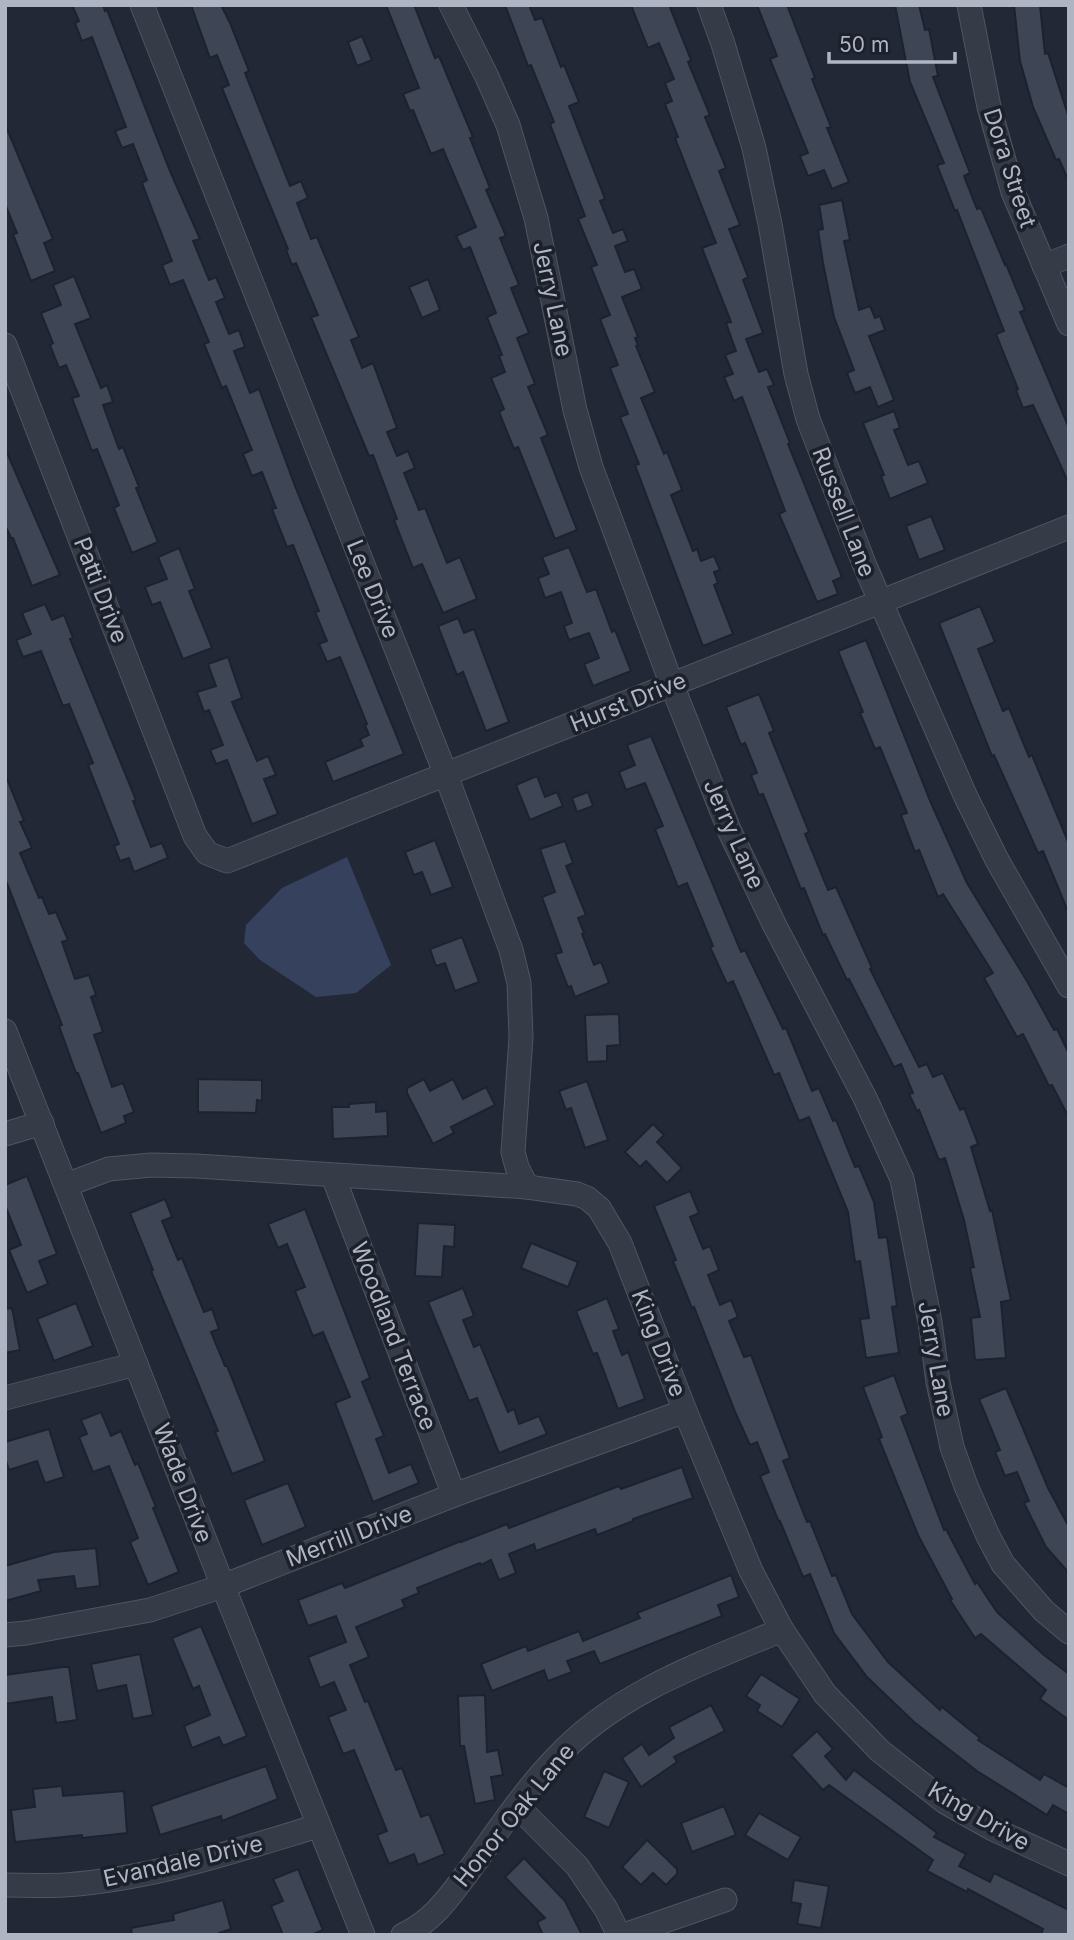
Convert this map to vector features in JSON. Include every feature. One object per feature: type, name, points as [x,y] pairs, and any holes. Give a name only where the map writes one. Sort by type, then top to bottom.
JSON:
[{"type":"street","name":"Lee Drive","points":[[142,5],[446,775],[511,950],[519,983],[521,1037],[513,1152],[527,1187]]},
{"type":"street","name":"Jerry Lane","points":[[451,5],[508,125],[536,218],[575,410],[591,467],[671,685],[730,832],[775,926],[865,1098],[902,1179],[930,1322],[937,1382],[952,1447],[966,1486],[1003,1564],[1044,1611],[1069,1632]]},
{"type":"street","name":"Russell Lane","points":[[709,5],[754,148],[796,374],[808,419],[881,603],[965,795],[997,860],[1069,986]]},
{"type":"street","name":"Dora Street","points":[[969,5],[989,107],[1013,192],[1069,324]]},
{"type":"street","points":[[1044,266],[1069,256]]},
{"type":"street","name":"Patti Drive","points":[[5,345],[195,836]]},
{"type":"street","name":"Hurst Drive","points":[[195,836],[207,853],[227,860],[1069,527]]},
{"type":"street","name":"Wade Drive","points":[[5,1031],[363,1935]]},
{"type":"street","points":[[5,1134],[41,1123]]},
{"type":"street","name":"King Drive","points":[[66,1185],[109,1169],[151,1165],[196,1166],[527,1187],[577,1194],[587,1198],[599,1208],[620,1243],[751,1571],[782,1630],[825,1694],[880,1751],[945,1802],[993,1829],[1069,1864]]},
{"type":"street","name":"Woodland Terrace","points":[[333,1176],[454,1495]]},
{"type":"street","points":[[5,1398],[136,1364]]},
{"type":"street","name":"Merrill Drive","points":[[5,1635],[150,1610],[223,1586],[454,1495],[685,1411]]},
{"type":"street","name":"Honor Oak Lane","points":[[403,1935],[417,1928],[441,1907],[517,1806],[555,1759],[584,1730],[624,1702],[701,1663],[782,1630]]},
{"type":"street","points":[[517,1806],[577,1866],[622,1935],[725,1900]]},
{"type":"street","name":"Evandale Drive","points":[[5,1885],[63,1885],[157,1871],[217,1857],[318,1826]]},
{"type":"water","points":[[347,857],[391,965],[356,993],[316,997],[260,960],[244,943],[246,925],[282,888]]},
{"type":"building","points":[[72,5],[103,5],[105,11],[107,10],[170,171],[200,239],[193,241],[209,280],[216,277],[225,298],[216,302],[229,334],[239,330],[245,347],[234,351],[250,393],[259,389],[295,486],[404,754],[333,782],[325,762],[363,746],[360,739],[369,735],[365,725],[367,724],[340,657],[327,662],[319,644],[327,641],[315,612],[319,611],[293,545],[287,547],[272,509],[276,508],[262,472],[252,476],[243,454],[252,450],[226,386],[222,388],[204,344],[209,342],[183,280],[170,285],[162,265],[172,261],[142,183],[147,180],[133,144],[122,148],[115,131],[126,127],[92,37],[82,41],[75,23],[79,21]]},
{"type":"building","points":[[191,5],[221,5],[230,23],[249,71],[245,73],[290,186],[301,181],[308,198],[297,203],[311,239],[317,237],[359,337],[351,340],[362,368],[373,363],[397,428],[387,432],[397,456],[408,451],[415,468],[404,473],[419,510],[425,508],[447,563],[460,557],[477,599],[443,613],[422,564],[413,568],[373,455],[369,456],[311,317],[318,315],[296,263],[292,265],[286,250],[288,249],[222,88],[229,85],[217,55],[210,58]]},
{"type":"building","points":[[386,5],[414,5],[435,58],[439,56],[473,137],[470,138],[490,188],[486,190],[506,236],[500,238],[519,285],[511,288],[529,333],[517,338],[535,384],[528,387],[548,435],[541,438],[577,530],[555,539],[518,447],[514,449],[499,412],[504,409],[491,378],[505,372],[499,356],[502,355],[487,317],[496,313],[470,247],[463,250],[456,236],[476,227],[443,149],[431,154],[413,110],[410,111],[403,94],[419,88]]},
{"type":"building","points":[[505,5],[529,5],[535,20],[542,18],[561,67],[564,65],[579,102],[569,106],[605,199],[600,201],[613,233],[623,229],[628,241],[615,246],[625,272],[634,269],[642,289],[622,297],[638,337],[635,338],[638,345],[636,346],[655,392],[641,398],[682,490],[671,495],[693,551],[697,549],[701,561],[714,556],[720,570],[714,572],[718,583],[714,585],[733,634],[703,646],[635,465],[639,464],[620,417],[628,414],[610,368],[618,365],[600,319],[610,315],[591,267],[597,265],[578,219],[585,216],[550,124],[554,122],[531,65],[528,66]]},
{"type":"building","points":[[631,5],[669,5],[691,60],[688,62],[710,115],[705,117],[726,168],[719,171],[740,225],[729,229],[748,277],[743,280],[763,333],[746,339],[759,372],[767,369],[774,385],[768,387],[790,443],[788,444],[842,577],[833,581],[838,594],[817,602],[779,514],[785,511],[742,397],[734,401],[724,377],[733,374],[725,355],[736,351],[726,323],[731,322],[702,248],[716,243],[675,138],[678,137],[665,104],[672,101],[665,83],[674,79],[659,43],[648,48]]},
{"type":"building","points":[[757,5],[787,5],[831,127],[827,128],[849,182],[832,189],[824,170],[808,176],[800,156],[808,153],[770,59],[777,56]]},
{"type":"building","points":[[895,5],[919,5],[925,30],[929,29],[938,76],[933,77],[970,173],[964,176],[977,209],[981,208],[1006,264],[1025,310],[1020,312],[1069,428],[1069,484],[1033,405],[1023,408],[1016,390],[1018,389],[996,334],[1004,331],[937,165],[944,163],[910,82]]},
{"type":"building","points":[[1014,5],[1040,5],[1045,54],[1048,53],[1069,118],[1069,182],[1059,159],[1056,160],[1033,107],[1020,61]]},
{"type":"building","points":[[362,36],[372,60],[357,66],[348,42]]},
{"type":"building","points":[[5,124],[53,239],[44,243],[55,271],[31,281],[5,204]]},
{"type":"building","points":[[842,200],[850,240],[844,241],[859,310],[870,306],[875,318],[880,316],[885,330],[869,336],[894,400],[878,407],[870,387],[855,393],[847,373],[854,370],[834,317],[823,263],[818,230],[823,229],[819,205]]},
{"type":"building","points":[[74,276],[91,318],[75,324],[101,388],[107,385],[113,402],[103,405],[119,449],[123,447],[158,542],[132,553],[114,508],[119,505],[97,449],[92,451],[72,398],[79,396],[66,365],[59,368],[41,313],[61,305],[53,285]]},
{"type":"building","points":[[428,279],[440,310],[422,318],[409,287]]},
{"type":"building","points":[[894,411],[900,428],[894,430],[908,465],[919,461],[928,483],[890,499],[881,476],[884,475],[863,423]]},
{"type":"building","points":[[5,448],[60,575],[32,586],[5,525]]},
{"type":"building","points":[[931,516],[945,550],[919,560],[906,526]]},
{"type":"building","points":[[569,547],[587,592],[596,589],[612,632],[615,630],[631,671],[593,686],[584,664],[599,658],[589,633],[569,640],[564,626],[572,623],[561,592],[545,598],[538,578],[549,574],[542,557]]},
{"type":"building","points":[[179,548],[195,589],[189,591],[212,648],[183,659],[160,602],[152,605],[145,587],[167,579],[158,557]]},
{"type":"building","points":[[45,604],[52,620],[64,615],[73,638],[70,639],[136,800],[133,801],[151,847],[162,843],[168,858],[134,872],[129,858],[120,861],[114,846],[119,844],[88,765],[93,763],[69,704],[63,706],[41,651],[23,657],[16,640],[31,634],[22,613]]},
{"type":"building","points":[[980,606],[995,642],[978,649],[1003,711],[1009,708],[1029,757],[1032,755],[1069,844],[1069,914],[1043,851],[1038,853],[994,755],[992,756],[939,623]]},
{"type":"building","points":[[458,618],[464,633],[474,629],[509,722],[486,731],[463,672],[457,675],[438,626]]},
{"type":"building","points":[[866,640],[931,803],[967,883],[1054,1030],[1057,1029],[1069,1054],[1069,1118],[1052,1085],[1049,1086],[1023,1034],[1017,1037],[984,978],[993,973],[943,894],[938,897],[919,850],[915,852],[901,815],[907,813],[880,747],[875,749],[838,651]]},
{"type":"building","points":[[228,657],[242,698],[232,702],[257,761],[268,756],[276,775],[264,779],[278,814],[252,824],[227,760],[216,764],[210,750],[223,745],[209,710],[204,712],[197,692],[216,686],[208,664]]},
{"type":"building","points":[[759,694],[774,731],[769,733],[809,832],[805,834],[828,890],[836,887],[872,968],[870,969],[919,1067],[927,1064],[933,1077],[943,1073],[960,1110],[964,1108],[978,1144],[971,1147],[990,1211],[992,1210],[1011,1300],[1001,1302],[1006,1358],[975,1360],[971,1318],[980,1317],[970,1268],[974,1267],[964,1220],[945,1158],[939,1160],[919,1110],[917,1111],[909,1094],[913,1093],[901,1064],[894,1067],[825,934],[823,935],[804,888],[801,889],[763,794],[759,795],[751,775],[757,773],[745,743],[741,745],[726,707]]},
{"type":"building","points":[[651,736],[741,952],[745,950],[783,1029],[786,1028],[812,1091],[819,1088],[833,1121],[836,1120],[855,1167],[859,1166],[874,1202],[879,1238],[887,1237],[897,1306],[892,1307],[899,1353],[866,1358],[860,1319],[869,1318],[860,1261],[855,1262],[848,1212],[809,1117],[799,1121],[779,1073],[774,1075],[733,981],[727,984],[710,947],[713,946],[687,883],[678,887],[655,829],[663,826],[645,783],[626,790],[619,772],[635,765],[627,745]]},
{"type":"building","points":[[5,774],[24,821],[20,822],[32,848],[20,853],[39,898],[42,897],[49,914],[56,912],[68,940],[62,942],[75,979],[89,975],[96,995],[91,997],[103,1032],[94,1035],[112,1087],[123,1083],[134,1112],[124,1116],[126,1123],[101,1133],[76,1073],[59,1026],[62,1025],[5,878]]},
{"type":"building","points":[[537,776],[545,797],[557,792],[563,806],[530,820],[516,785]]},
{"type":"building","points":[[588,792],[593,806],[577,812],[572,798]]},
{"type":"building","points":[[435,840],[453,887],[431,895],[422,872],[414,875],[405,852]]},
{"type":"building","points":[[565,841],[573,863],[566,866],[586,915],[578,918],[584,933],[582,934],[594,965],[601,962],[609,983],[575,997],[571,986],[568,987],[555,954],[562,952],[542,897],[555,892],[540,849]]},
{"type":"building","points":[[462,937],[479,982],[455,991],[445,963],[436,966],[430,949]]},
{"type":"building","points":[[619,1014],[620,1045],[607,1046],[607,1061],[587,1062],[585,1015]]},
{"type":"building","points":[[198,1079],[262,1080],[262,1101],[257,1100],[256,1113],[198,1112]]},
{"type":"building","points":[[424,1079],[430,1091],[453,1079],[463,1099],[486,1087],[495,1105],[451,1127],[454,1133],[433,1144],[407,1093],[407,1088]]},
{"type":"building","points":[[587,1081],[608,1140],[585,1148],[571,1108],[566,1110],[559,1091]]},
{"type":"building","points":[[376,1102],[376,1112],[387,1111],[388,1136],[333,1139],[332,1107]]},
{"type":"building","points":[[653,1124],[664,1135],[657,1142],[682,1168],[667,1183],[646,1161],[640,1167],[625,1152]]},
{"type":"building","points":[[27,1176],[57,1254],[39,1261],[48,1284],[27,1293],[9,1250],[21,1245],[5,1205],[5,1185]]},
{"type":"building","points":[[690,1191],[699,1213],[690,1217],[703,1249],[710,1246],[719,1270],[708,1275],[720,1305],[731,1300],[738,1317],[729,1321],[744,1357],[751,1355],[790,1458],[783,1461],[807,1522],[810,1521],[832,1576],[836,1575],[852,1614],[888,1662],[940,1710],[942,1707],[980,1738],[978,1740],[1040,1780],[1044,1774],[1069,1788],[1069,1814],[1053,1805],[1047,1815],[977,1771],[914,1722],[867,1677],[834,1633],[810,1574],[803,1577],[779,1522],[760,1476],[769,1472],[757,1442],[750,1445],[736,1414],[673,1261],[676,1260],[654,1206]]},
{"type":"building","points":[[165,1199],[172,1217],[162,1221],[178,1260],[182,1258],[204,1312],[212,1309],[219,1329],[211,1332],[265,1461],[232,1474],[215,1432],[218,1431],[151,1271],[153,1270],[130,1213]]},
{"type":"building","points":[[305,1209],[370,1378],[362,1382],[384,1436],[376,1439],[389,1473],[411,1464],[419,1483],[373,1502],[335,1403],[350,1397],[323,1332],[313,1336],[295,1291],[305,1287],[287,1244],[278,1248],[268,1224]]},
{"type":"building","points":[[418,1223],[455,1225],[454,1247],[444,1246],[442,1277],[415,1276]]},
{"type":"building","points":[[531,1243],[578,1262],[568,1287],[521,1268]]},
{"type":"building","points":[[463,1288],[474,1316],[463,1320],[474,1347],[480,1344],[508,1412],[514,1409],[519,1424],[539,1416],[547,1434],[499,1453],[477,1398],[469,1401],[428,1302]]},
{"type":"building","points":[[607,1298],[619,1329],[613,1331],[622,1355],[628,1352],[645,1399],[618,1409],[597,1353],[593,1354],[576,1311]]},
{"type":"building","points":[[76,1303],[93,1346],[54,1361],[37,1319]]},
{"type":"building","points":[[12,1308],[20,1350],[5,1353],[5,1309]]},
{"type":"building","points":[[894,1375],[908,1414],[901,1417],[944,1530],[946,1529],[975,1584],[977,1582],[997,1612],[1069,1674],[1069,1720],[1040,1699],[1046,1690],[981,1634],[975,1638],[950,1600],[952,1599],[918,1535],[879,1439],[882,1437],[863,1387]]},
{"type":"building","points":[[1006,1388],[1048,1488],[1069,1527],[1069,1573],[1046,1547],[1024,1503],[1029,1501],[1017,1472],[1005,1476],[995,1452],[1000,1450],[979,1399]]},
{"type":"building","points":[[101,1412],[111,1436],[121,1431],[135,1465],[138,1463],[179,1572],[148,1585],[130,1542],[138,1538],[109,1466],[93,1472],[79,1437],[87,1434],[81,1420]]},
{"type":"building","points":[[49,1429],[64,1477],[45,1483],[37,1461],[9,1470],[5,1458],[5,1442]]},
{"type":"building","points":[[682,1467],[693,1498],[597,1535],[595,1529],[536,1551],[534,1544],[509,1554],[516,1573],[499,1580],[491,1560],[481,1565],[480,1563],[417,1588],[419,1593],[402,1600],[405,1607],[356,1627],[369,1657],[350,1665],[396,1770],[402,1768],[421,1817],[429,1814],[445,1854],[418,1865],[414,1854],[389,1864],[377,1835],[387,1831],[354,1750],[343,1754],[328,1717],[346,1710],[334,1682],[320,1688],[308,1657],[346,1642],[336,1616],[308,1626],[298,1600],[342,1583],[345,1588],[507,1524],[509,1528],[619,1486],[621,1489]]},
{"type":"building","points":[[288,1483],[306,1527],[262,1545],[244,1500]]},
{"type":"building","points":[[96,1548],[100,1586],[76,1589],[74,1576],[38,1580],[41,1591],[5,1601],[5,1566],[54,1552]]},
{"type":"building","points":[[731,1575],[739,1597],[718,1605],[722,1616],[600,1664],[594,1651],[567,1661],[572,1672],[548,1681],[544,1670],[492,1691],[481,1664],[526,1646],[528,1651],[579,1631],[583,1641],[640,1618],[637,1613]]},
{"type":"building","points":[[201,1626],[247,1736],[223,1746],[219,1737],[192,1748],[184,1726],[210,1715],[199,1686],[193,1689],[172,1638]]},
{"type":"building","points":[[140,1654],[153,1715],[133,1719],[126,1685],[97,1691],[91,1664]]},
{"type":"building","points":[[69,1667],[77,1720],[56,1723],[52,1697],[5,1704],[5,1675]]},
{"type":"building","points":[[761,1674],[800,1699],[782,1727],[757,1711],[760,1705],[746,1696]]},
{"type":"building","points":[[485,1695],[487,1752],[498,1750],[503,1775],[491,1777],[495,1800],[475,1804],[464,1746],[460,1746],[458,1696]]},
{"type":"building","points":[[711,1705],[725,1731],[674,1757],[677,1762],[641,1787],[622,1758],[642,1744],[649,1755],[674,1738],[669,1727]]},
{"type":"building","points":[[817,1731],[833,1749],[825,1756],[846,1780],[854,1770],[937,1833],[934,1837],[966,1854],[959,1866],[990,1882],[994,1873],[1069,1910],[1069,1935],[1041,1935],[1043,1929],[968,1889],[967,1892],[927,1871],[933,1860],[829,1785],[823,1790],[791,1755]]},
{"type":"building","points":[[266,1766],[278,1799],[222,1821],[221,1816],[160,1835],[151,1806]]},
{"type":"building","points":[[604,1771],[629,1782],[609,1828],[584,1817]]},
{"type":"building","points":[[62,1786],[63,1796],[124,1791],[127,1833],[15,1842],[11,1810],[35,1807],[33,1789]]},
{"type":"building","points":[[724,1806],[736,1835],[692,1852],[681,1823]]},
{"type":"building","points":[[759,1813],[801,1837],[788,1860],[745,1835]]},
{"type":"building","points":[[647,1840],[677,1869],[677,1874],[666,1885],[653,1873],[641,1885],[622,1867]]},
{"type":"building","points":[[524,1858],[565,1901],[582,1935],[543,1935],[537,1922],[545,1918],[505,1877]]},
{"type":"building","points":[[298,1869],[323,1930],[311,1935],[283,1935],[271,1906],[283,1901],[273,1879]]},
{"type":"building","points":[[794,1880],[829,1886],[821,1928],[797,1924],[801,1904],[791,1902]]},
{"type":"building","points":[[223,1900],[231,1929],[219,1935],[132,1935],[131,1928],[174,1920],[173,1914]]}]
